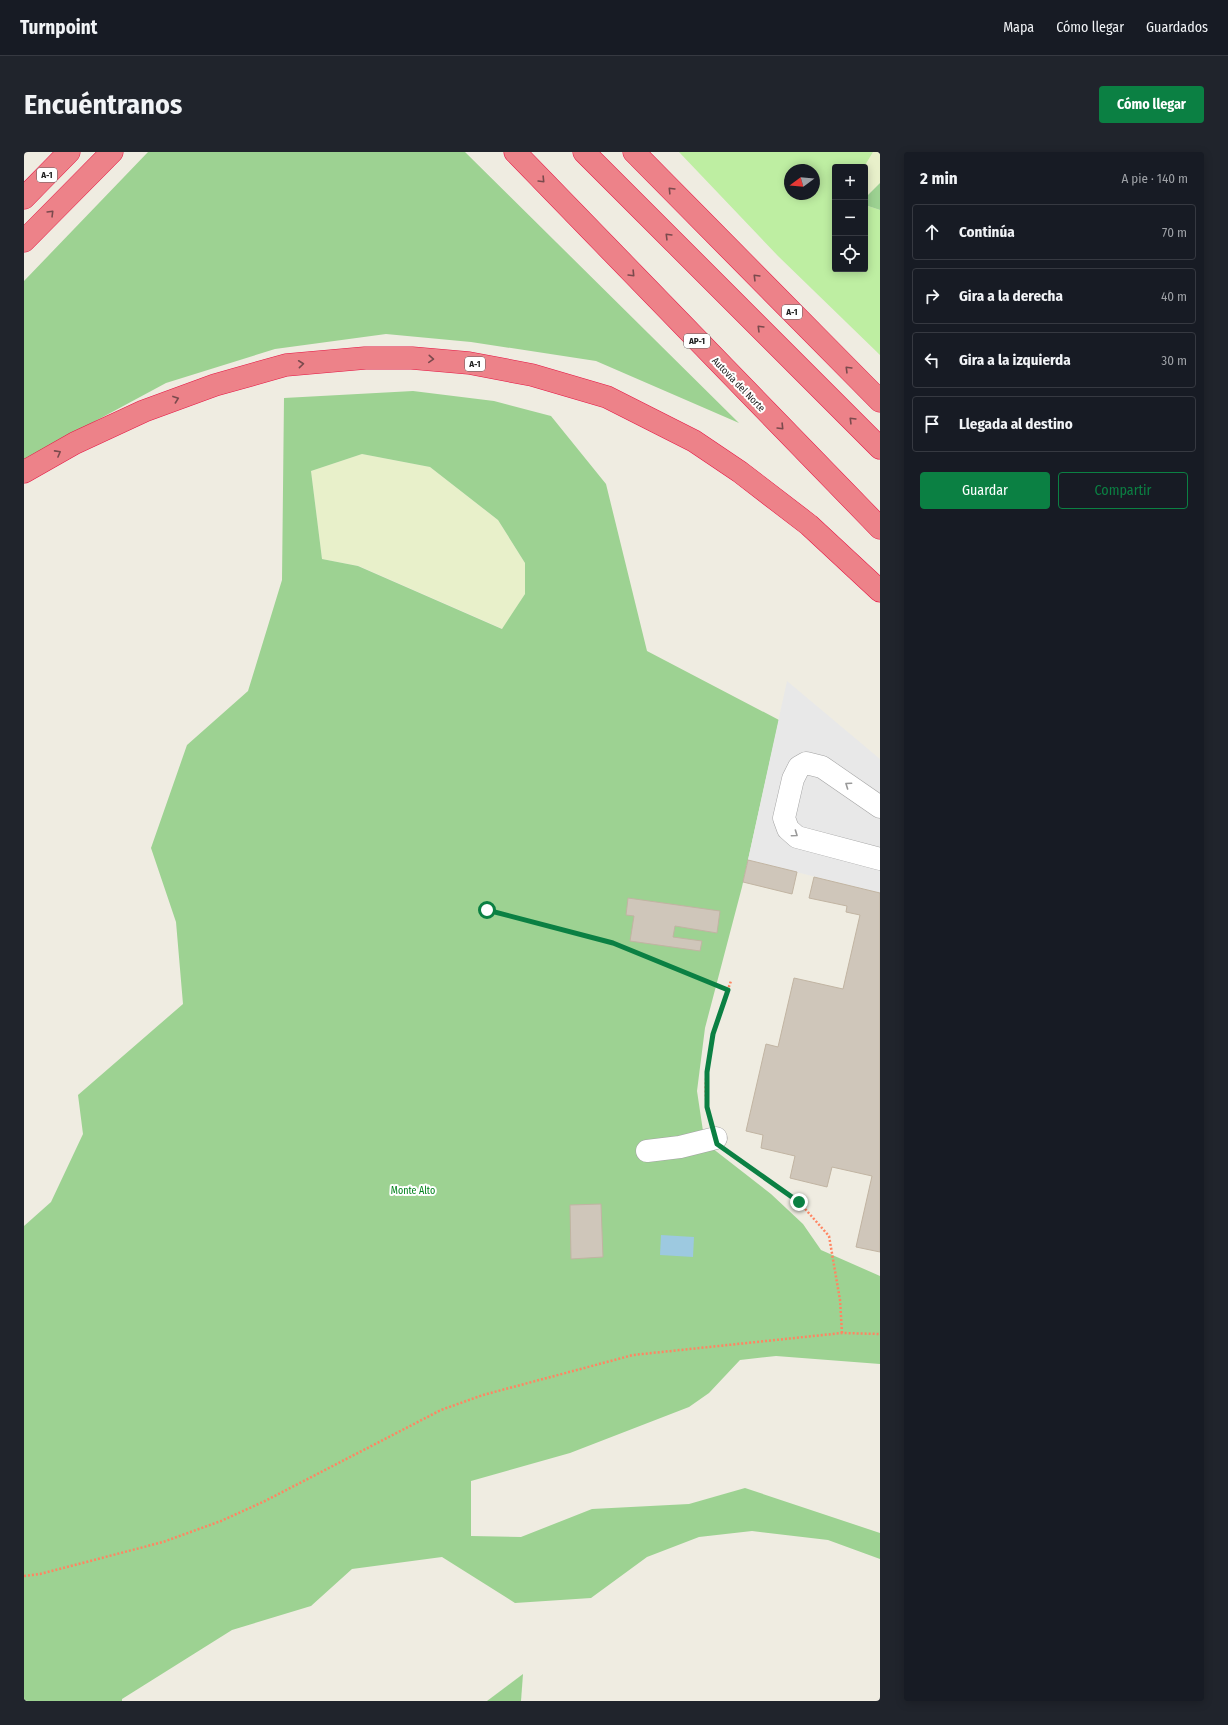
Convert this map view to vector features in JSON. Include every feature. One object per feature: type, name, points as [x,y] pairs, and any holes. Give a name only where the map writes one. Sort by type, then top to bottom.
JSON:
[{"type":"highway","name":"A-1","points":[[24,198],[69,152]]},
{"type":"highway","points":[[24,241],[112,152]]},
{"type":"highway","name":"Autovía del Norte","points":[[515,152],[880,528]]},
{"type":"highway","points":[[584,152],[880,448]]},
{"type":"highway","name":"A-1","points":[[634,152],[880,401]]},
{"type":"highway","name":"A-1","points":[[24,472],[76,443],[144,411],[215,385],[286,365],[365,358],[412,358],[469,362],[532,375],[606,397],[694,441],[740,472],[809,525],[880,591]]},
{"type":"lane","points":[[880,807],[822,767],[806,763],[799,767],[793,779],[784,818],[788,829],[797,837],[880,859]]},
{"type":"lane","points":[[647,1151],[680,1147],[716,1138]]},
{"type":"path","points":[[487,910],[613,943],[728,990]]},
{"type":"path","points":[[731,981],[713,1034],[707,1072],[707,1107],[717,1144],[799,1202],[829,1236],[840,1300],[842,1333]]},
{"type":"path","points":[[24,1576],[40,1574],[163,1542],[221,1521],[265,1501],[441,1410],[482,1396],[633,1355],[842,1333],[880,1334]]},
{"type":"green space","points":[[148,152],[465,152],[739,423],[596,361],[471,342],[386,334],[275,349],[166,383],[49,446],[24,462],[24,281]]},
{"type":"green space","points":[[679,152],[873,152],[866,164],[832,164],[832,272],[868,272],[868,206],[880,210],[880,355],[778,256]]},
{"type":"green space","points":[[873,152],[880,152],[880,183],[868,195],[868,164],[866,164]]},
{"type":"green space","points":[[880,183],[880,210],[868,206],[868,195]]},
{"type":"green space","name":"Monte Alto","points":[[413,391],[494,401],[551,416],[606,484],[647,651],[779,720],[742,887],[705,1028],[697,1091],[703,1131],[712,1148],[771,1194],[803,1224],[821,1250],[880,1276],[880,1364],[776,1356],[740,1360],[709,1393],[689,1407],[570,1453],[471,1481],[471,1536],[521,1537],[592,1509],[689,1504],[745,1488],[880,1533],[880,1559],[828,1540],[752,1531],[699,1537],[647,1557],[591,1598],[515,1603],[442,1557],[352,1569],[311,1606],[232,1630],[122,1699],[122,1701],[24,1701],[24,1226],[51,1202],[83,1134],[78,1095],[183,1004],[176,922],[151,848],[187,745],[248,691],[282,580],[284,398]],"holes":[[[362,454],[430,467],[498,520],[525,563],[525,594],[502,629],[358,566],[322,559],[311,471]]]},
{"type":"green space","points":[[362,454],[430,467],[498,520],[525,563],[525,594],[503,629],[359,566],[322,559],[311,471]]},
{"type":"green space","points":[[523,1674],[521,1701],[487,1701]]},
{"type":"shaded area","points":[[787,681],[880,759],[880,893],[748,860]]},
{"type":"water","points":[[661,1235],[694,1237],[693,1257],[660,1255]]},
{"type":"building","points":[[748,860],[797,872],[792,894],[743,882]]},
{"type":"building","points":[[814,877],[880,893],[880,1252],[856,1247],[872,1176],[832,1167],[827,1187],[790,1178],[795,1156],[761,1148],[763,1135],[746,1131],[766,1044],[778,1047],[794,978],[843,989],[860,915],[846,912],[847,906],[809,898]]},
{"type":"building","points":[[628,898],[720,911],[717,933],[675,926],[673,937],[702,941],[700,951],[630,941],[634,916],[626,915]]},
{"type":"building","points":[[601,1204],[603,1257],[571,1259],[570,1205]]},
{"type":"route","points":[[487,910],[613,943],[728,990],[713,1034],[707,1072],[707,1107],[717,1144],[754,1172],[799,1202]]}]
